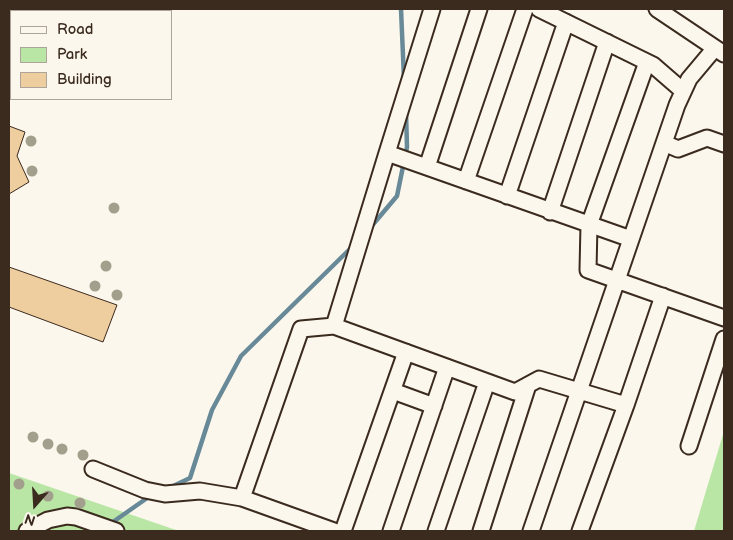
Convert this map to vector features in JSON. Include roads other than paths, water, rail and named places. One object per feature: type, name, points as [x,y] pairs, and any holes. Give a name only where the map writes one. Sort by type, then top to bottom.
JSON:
[{"type":"street","points":[[334,326],[432,9]]},
{"type":"street","points":[[427,167],[479,9]]},
{"type":"street","points":[[466,181],[524,9]]},
{"type":"street","points":[[540,9],[647,62],[683,91]]},
{"type":"street","points":[[531,531],[683,91],[689,79],[720,51],[657,9]]},
{"type":"street","points":[[507,196],[566,22]]},
{"type":"street","points":[[550,212],[607,42]]},
{"type":"street","points":[[647,62],[589,225],[588,270],[724,318]]},
{"type":"street","points":[[664,144],[678,148],[707,138],[724,144]]},
{"type":"street","points":[[387,153],[631,239]]},
{"type":"street","points":[[580,531],[626,405],[662,296]]},
{"type":"street","points":[[242,498],[301,329],[334,326],[516,392],[539,379],[626,405]]},
{"type":"street","points":[[689,446],[724,339]]},
{"type":"street","points":[[343,531],[406,352]]},
{"type":"street","points":[[391,531],[447,367]]},
{"type":"street","points":[[436,531],[487,382]]},
{"type":"street","points":[[481,531],[528,385]]},
{"type":"street","points":[[393,391],[434,406]]},
{"type":"street","points":[[93,469],[146,490],[165,494],[200,491],[242,498],[334,531]]},
{"type":"street","points":[[27,531],[48,520],[67,516],[76,517],[116,531]]},
{"type":"waterway","points":[[401,9],[404,79]]},
{"type":"waterway","points":[[370,228],[397,196],[407,147],[406,112]]},
{"type":"waterway","points":[[169,488],[190,478],[212,410],[241,356],[352,247]]},
{"type":"waterway","points":[[110,524],[150,496]]}]
